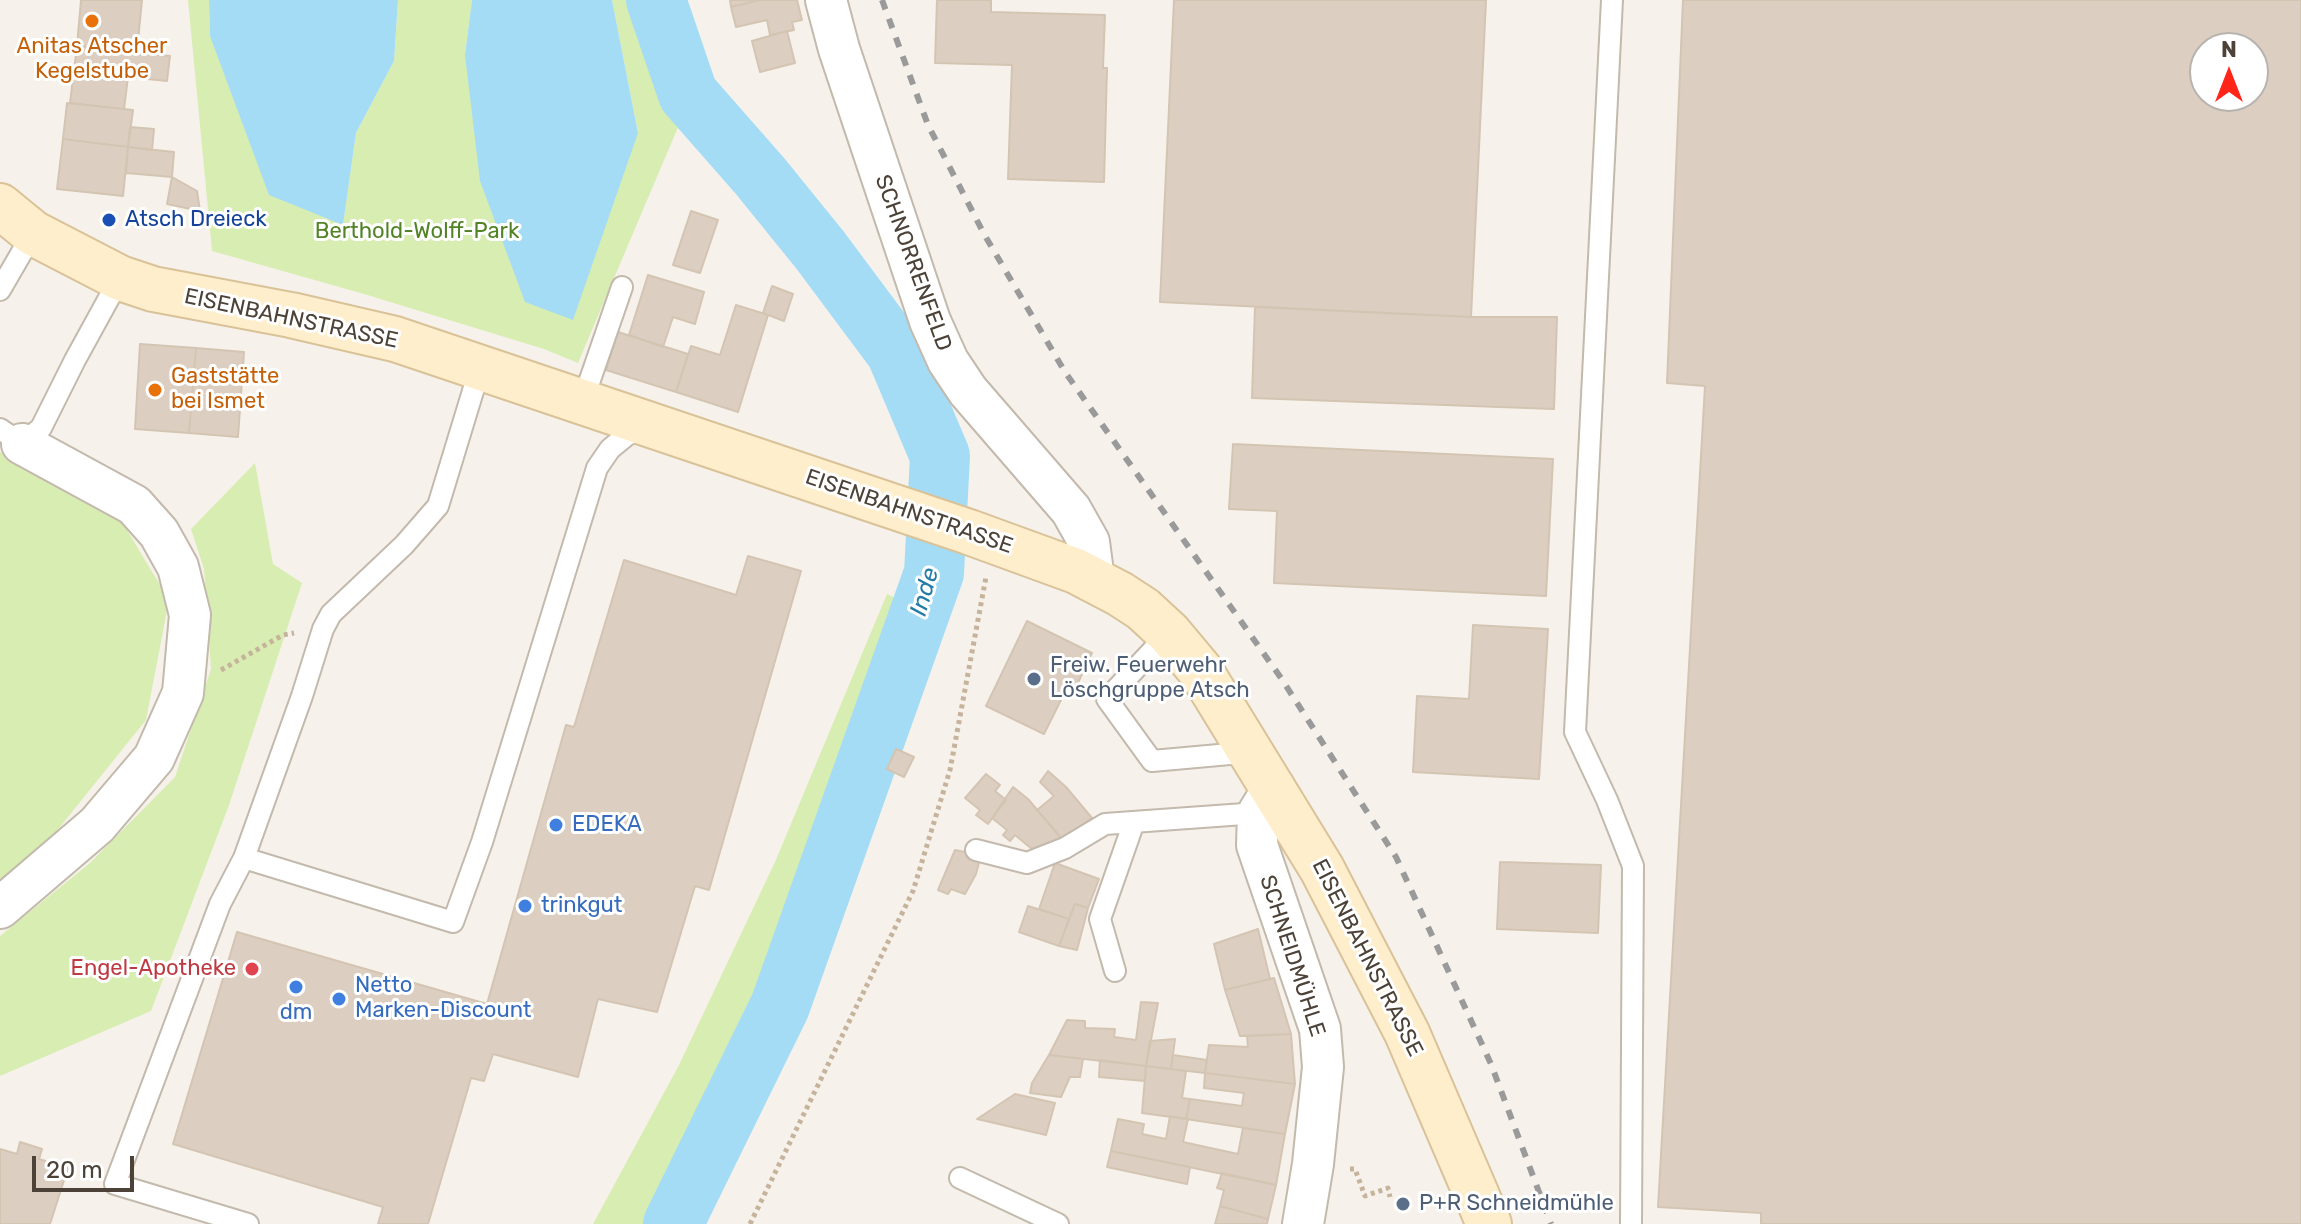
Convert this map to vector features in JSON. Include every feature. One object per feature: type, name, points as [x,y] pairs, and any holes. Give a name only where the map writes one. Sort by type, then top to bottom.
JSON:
[{"type":"main road","name":"EISENBAHNSTRASSE","points":[[16,220],[120,278],[153,289],[291,315],[395,339],[898,506],[1094,580],[1143,609],[1169,633],[1200,670],[1261,784],[1322,869],[1407,1033],[1489,1224]]},
{"type":"street","name":"SCHNORRENFELD","points":[[826,0],[839,49],[930,321],[948,361],[968,391],[1071,510],[1089,542],[1094,580]]},
{"type":"street","points":[[0,908],[97,825],[154,758],[183,693],[190,615],[178,567],[159,533],[134,505],[11,437]]},
{"type":"street","name":"SCHNEIDMÜHLE","points":[[1261,784],[1257,845],[1320,1029],[1323,1067],[1303,1224]]},
{"type":"lane","points":[[1612,0],[1575,732],[1633,866],[1631,1224]]},
{"type":"lane","points":[[0,290],[16,220]]},
{"type":"lane","points":[[11,437],[41,428],[120,278]]},
{"type":"lane","points":[[582,403],[622,287]]},
{"type":"lane","points":[[248,1224],[115,1184],[220,904],[244,858],[323,629],[331,614],[404,545],[438,506],[480,368]]},
{"type":"lane","points":[[244,858],[453,922],[482,842],[597,468],[610,449],[627,435],[648,425]]},
{"type":"lane","points":[[1169,633],[1107,699],[1152,761],[1261,784]]},
{"type":"lane","points":[[976,850],[1027,863],[1065,848],[1105,824],[1134,822],[1261,784]]},
{"type":"lane","points":[[1115,971],[1100,919],[1134,822]]},
{"type":"lane","points":[[960,1178],[1058,1224]]},
{"type":"path","points":[[750,1224],[913,891],[950,770],[981,536]]},
{"type":"path","points":[[212,675],[260,647]]},
{"type":"path","points":[[1338,1167],[1355,1169],[1365,1196],[1388,1188],[1390,1197]]},
{"type":"green space","name":"Berthold-Wolff-Park","points":[[188,0],[209,0],[210,36],[343,224],[356,133],[394,61],[398,0],[472,0],[465,55],[638,133],[612,0],[643,0],[679,125],[578,363],[544,349],[212,251]]},
{"type":"green space","points":[[0,452],[106,495],[169,600],[146,720],[27,868],[0,886]]},
{"type":"green space","points":[[255,463],[273,564],[302,583],[229,805],[151,1011],[0,1076],[0,936],[90,863],[175,777],[211,669],[204,569],[191,529]]},
{"type":"green space","points":[[887,594],[935,616],[888,726],[783,1013],[692,1224],[593,1224],[679,1065],[775,862]]},
{"type":"water","points":[[209,0],[398,0],[394,61],[356,133],[343,225],[269,195],[210,36]]},
{"type":"water","points":[[472,0],[612,0],[638,133],[573,320],[525,302],[480,181],[465,55]]},
{"type":"building","points":[[81,0],[142,0],[137,51],[77,46]]},
{"type":"building","points":[[730,0],[760,0],[731,7]]},
{"type":"building","points":[[760,0],[797,0],[802,20],[792,22],[794,30],[770,35],[767,20],[736,27],[731,7]]},
{"type":"building","points":[[937,0],[991,0],[991,12],[1105,15],[1104,182],[1008,179],[1012,65],[935,63]]},
{"type":"building","points":[[1174,0],[1486,0],[1471,317],[1160,302]]},
{"type":"building","points":[[1683,0],[2301,0],[2301,1224],[1761,1224],[1761,1213],[1658,1207],[1705,386],[1667,383]]},
{"type":"building","points":[[787,31],[795,63],[760,72],[752,41]]},
{"type":"building","points":[[77,46],[170,56],[167,81],[128,77],[124,109],[70,103]]},
{"type":"building","points":[[67,103],[133,110],[128,147],[63,139]]},
{"type":"building","points":[[130,127],[154,129],[152,150],[128,147]]},
{"type":"building","points":[[63,139],[128,147],[123,196],[57,189]]},
{"type":"building","points":[[128,147],[174,152],[172,177],[126,173]]},
{"type":"building","points":[[172,177],[197,191],[200,211],[167,204]]},
{"type":"building","points":[[691,211],[718,220],[700,273],[673,265]]},
{"type":"building","points":[[648,275],[704,292],[695,324],[673,317],[663,347],[629,335]]},
{"type":"building","points":[[772,286],[793,294],[784,321],[763,313]]},
{"type":"building","points":[[736,305],[768,315],[738,412],[676,392],[691,346],[720,355]]},
{"type":"building","points":[[1255,307],[1471,317],[1557,317],[1554,409],[1252,398]]},
{"type":"building","points":[[618,332],[688,354],[676,392],[606,370]]},
{"type":"building","points":[[140,344],[196,348],[189,433],[135,429]]},
{"type":"building","points":[[196,348],[244,352],[238,437],[189,433]]},
{"type":"building","points":[[1233,444],[1553,459],[1546,596],[1274,583],[1277,511],[1229,509]]},
{"type":"building","points":[[748,556],[801,571],[709,890],[695,886],[657,1012],[598,999],[578,1077],[493,1054],[484,1081],[471,1078],[428,1224],[378,1224],[383,1207],[173,1144],[237,932],[487,1004],[566,725],[574,727],[624,560],[736,595]]},
{"type":"building","points":[[1027,621],[1092,653],[1075,689],[1068,686],[1044,734],[986,706]]},
{"type":"building","points":[[1473,625],[1548,629],[1539,779],[1413,772],[1417,696],[1469,699]]},
{"type":"building","points":[[896,749],[914,757],[904,777],[887,769]]},
{"type":"building","points":[[1048,771],[1092,818],[1062,839],[1037,810],[1054,796],[1040,782]]},
{"type":"building","points":[[986,774],[1000,785],[995,791],[1006,800],[988,824],[976,815],[980,810],[965,798]]},
{"type":"building","points":[[1013,787],[1028,799],[1062,839],[1032,849],[1015,835],[1010,841],[1003,835],[1007,830],[992,818]]},
{"type":"building","points":[[955,850],[981,855],[976,874],[965,894],[951,889],[948,894],[938,890]]},
{"type":"building","points":[[1500,862],[1601,865],[1598,933],[1497,929]]},
{"type":"building","points":[[1055,863],[1099,879],[1088,908],[1075,904],[1069,919],[1039,909]]},
{"type":"building","points":[[1075,904],[1088,908],[1077,950],[1059,946]]},
{"type":"building","points":[[1028,906],[1069,919],[1059,946],[1019,932]]},
{"type":"building","points":[[1258,929],[1270,979],[1225,990],[1214,944]]},
{"type":"building","points":[[1274,978],[1291,1034],[1240,1036],[1225,990]]},
{"type":"building","points":[[1141,1002],[1158,1003],[1146,1066],[1049,1055],[1067,1020],[1085,1021],[1085,1028],[1115,1029],[1114,1037],[1136,1040]]},
{"type":"building","points":[[1291,1034],[1295,1084],[1205,1073],[1209,1045],[1248,1047],[1247,1036]]},
{"type":"building","points":[[1175,1039],[1171,1069],[1146,1066],[1150,1041]]},
{"type":"building","points":[[1049,1055],[1083,1059],[1080,1077],[1070,1077],[1061,1097],[1030,1093],[1032,1083]]},
{"type":"building","points":[[1173,1055],[1207,1060],[1205,1073],[1171,1069]]},
{"type":"building","points":[[1100,1060],[1146,1066],[1145,1081],[1099,1077]]},
{"type":"building","points":[[1146,1066],[1186,1071],[1182,1098],[1190,1099],[1186,1119],[1142,1113]]},
{"type":"building","points":[[1205,1073],[1295,1084],[1285,1134],[1186,1119],[1190,1099],[1242,1106],[1244,1093],[1204,1088]]},
{"type":"building","points":[[1015,1094],[1055,1103],[1046,1135],[977,1119]]},
{"type":"building","points":[[1170,1116],[1188,1119],[1183,1142],[1238,1154],[1243,1128],[1285,1134],[1276,1185],[1111,1151],[1118,1119],[1144,1124],[1142,1134],[1166,1139]]},
{"type":"building","points":[[20,1142],[42,1149],[39,1159],[68,1168],[50,1224],[0,1224],[0,1149],[17,1154]]},
{"type":"building","points":[[1111,1151],[1190,1167],[1187,1184],[1107,1167]]},
{"type":"building","points":[[1222,1173],[1276,1185],[1268,1219],[1220,1206],[1224,1190],[1217,1188]]},
{"type":"building","points":[[1220,1206],[1268,1219],[1267,1224],[1215,1224]]},
{"type":"waterway","name":"Inde","points":[[656,0],[688,94],[820,250],[896,352],[940,456],[934,573],[780,1006],[673,1224]]},
{"type":"railway","points":[[882,0],[928,125],[984,234],[1065,372],[1281,678],[1396,857],[1491,1064],[1551,1224]]},
{"type":"place","name":"Anitas Atscher Kegelstube","points":[[92,21]]},
{"type":"place","name":"Atsch Dreieck","points":[[109,220]]},
{"type":"place","name":"Gaststätte bei Ismet","points":[[155,390]]},
{"type":"place","name":"Freiw. Feuerwehr Löschgruppe Atsch","points":[[1034,679]]},
{"type":"place","name":"EDEKA","points":[[556,825]]},
{"type":"place","name":"trinkgut","points":[[525,906]]},
{"type":"place","name":"Engel-Apotheke","points":[[252,969]]},
{"type":"place","name":"dm","points":[[296,987]]},
{"type":"place","name":"Netto Marken-Discount","points":[[339,999]]},
{"type":"place","name":"P+R Schneidmühle","points":[[1403,1204]]}]
